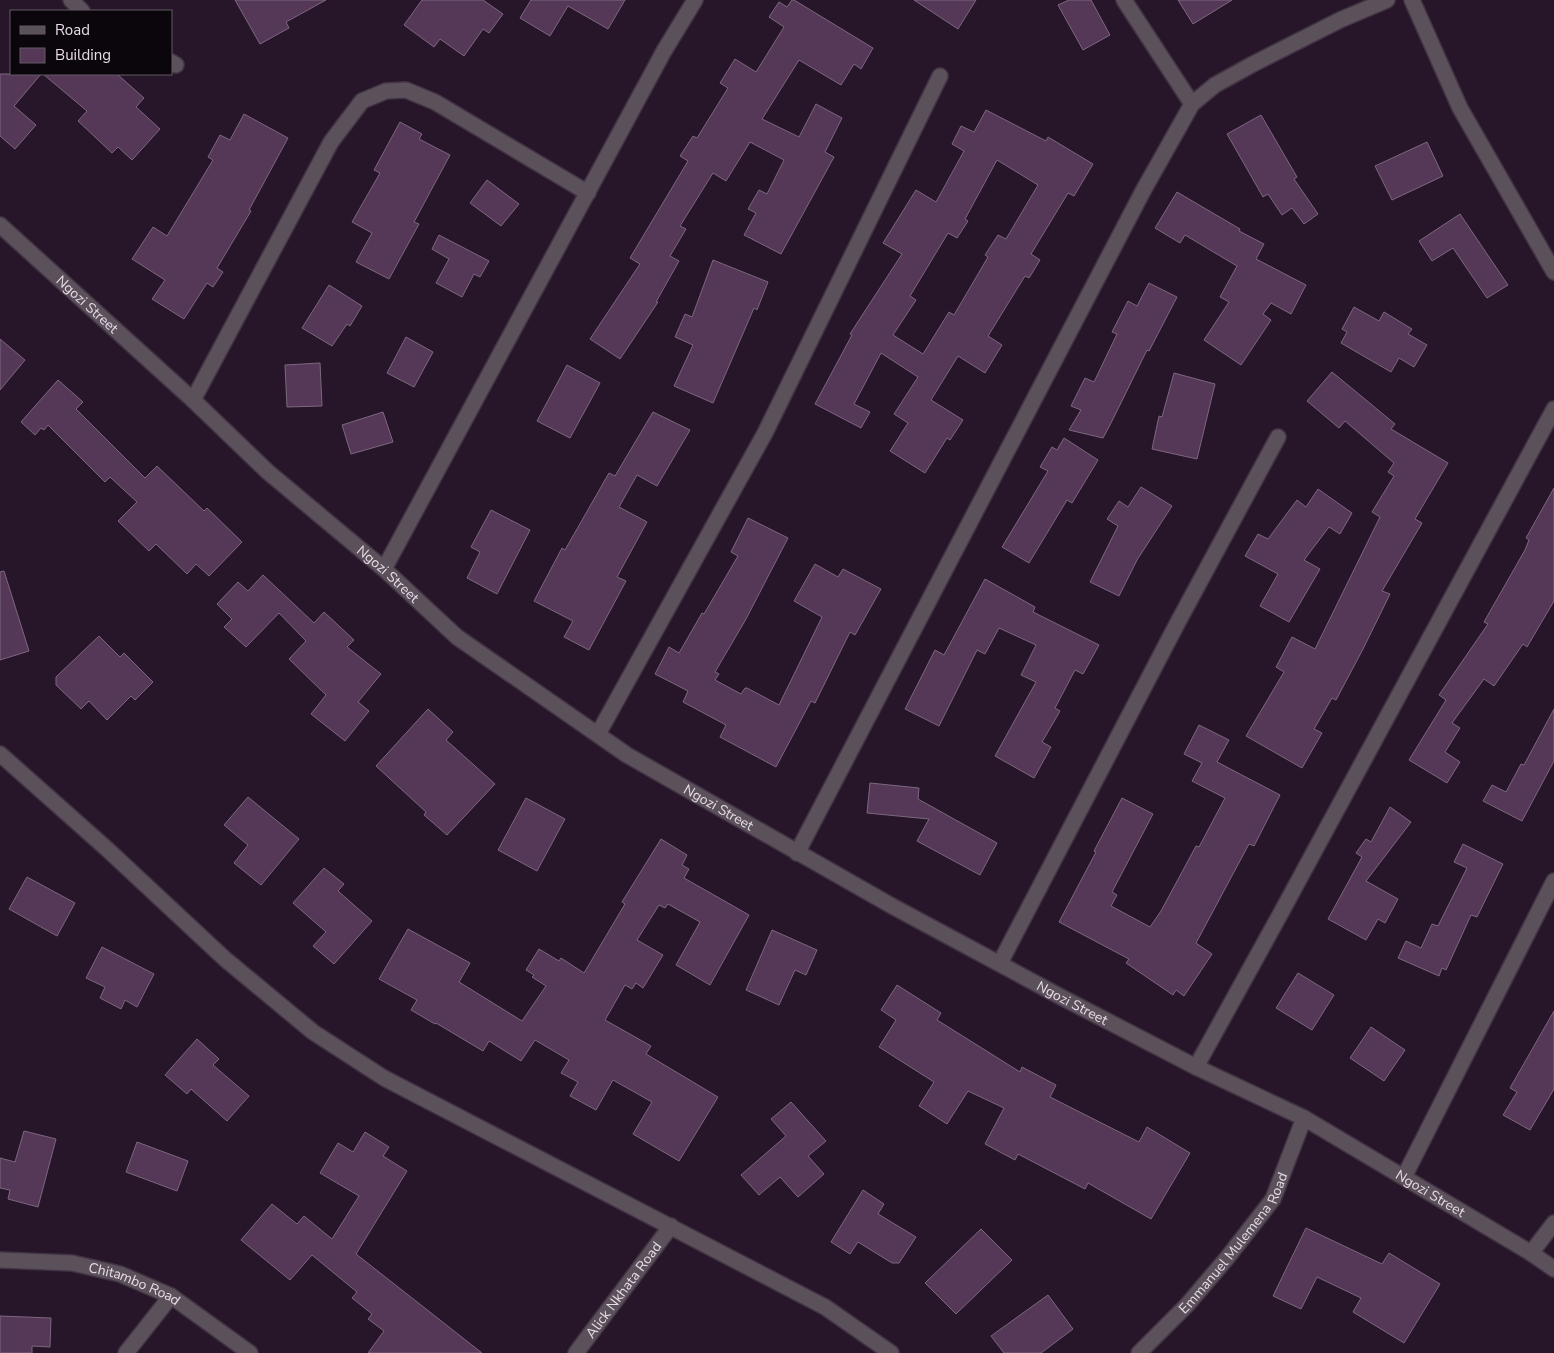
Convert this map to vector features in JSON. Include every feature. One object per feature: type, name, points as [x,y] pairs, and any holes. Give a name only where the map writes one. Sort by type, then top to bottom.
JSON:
[{"type":"street","points":[[71,0],[81,10]]},
{"type":"street","points":[[384,569],[664,51],[695,0]]},
{"type":"street","points":[[1124,0],[1192,104]]},
{"type":"street","points":[[797,853],[1138,200],[1192,104],[1215,85],[1253,64],[1340,20],[1387,0]]},
{"type":"street","points":[[1412,0],[1460,108],[1554,272]]},
{"type":"street","points":[[598,734],[765,433],[940,76]]},
{"type":"street","points":[[193,400],[331,142],[362,101],[386,91],[406,90],[435,102],[588,193]]},
{"type":"street","name":"Ngozi Street","points":[[0,225],[193,400],[268,472],[384,569],[457,637],[627,755],[892,906],[1000,962],[1063,998],[1196,1067],[1304,1118],[1404,1176],[1554,1269]]},
{"type":"street","points":[[1196,1067],[1554,409]]},
{"type":"street","points":[[1000,962],[1178,622],[1278,437]]},
{"type":"street","points":[[0,754],[107,849],[225,959],[313,1032],[384,1078],[825,1307],[891,1353]]},
{"type":"street","points":[[1404,1176],[1554,881]]},
{"type":"street","name":"Emmanuel Mulemena Road","points":[[1139,1353],[1187,1305],[1228,1258],[1273,1199],[1304,1118]]},
{"type":"street","points":[[1531,1253],[1554,1223]]},
{"type":"street","name":"Alick Nkhata Road","points":[[576,1353],[671,1226]]},
{"type":"street","name":"Chitambo Road","points":[[0,1260],[72,1263],[120,1274],[171,1296],[250,1353]]},
{"type":"street","points":[[126,1353],[171,1296]]},
{"type":"building","points":[[235,0],[326,0],[286,22],[289,28],[260,44]]},
{"type":"building","points":[[422,0],[483,0],[503,14],[489,33],[483,29],[464,56],[440,39],[434,47],[404,25]]},
{"type":"building","points":[[531,0],[625,0],[608,29],[568,6],[550,36],[520,18]]},
{"type":"building","points":[[792,0],[873,48],[861,69],[854,64],[841,85],[799,60],[762,119],[799,137],[816,104],[842,118],[825,152],[834,157],[781,254],[744,235],[756,213],[748,209],[759,190],[767,194],[784,160],[750,142],[726,181],[713,173],[680,226],[686,229],[670,256],[679,261],[656,302],[658,302],[620,359],[590,339],[640,264],[630,258],[688,161],[680,156],[693,136],[697,138],[728,88],[720,83],[735,59],[756,72],[784,27],[769,17],[779,2],[787,7]]},
{"type":"building","points":[[914,0],[976,0],[958,29]]},
{"type":"building","points":[[1069,0],[1091,0],[1110,35],[1083,50],[1058,5]]},
{"type":"building","points":[[1178,0],[1232,0],[1193,24]]},
{"type":"building","points":[[0,74],[40,75],[14,106],[36,125],[15,149],[0,136]]},
{"type":"building","points":[[44,75],[118,75],[144,98],[136,107],[160,129],[132,160],[118,147],[112,153],[78,121],[87,111]]},
{"type":"building","points":[[986,110],[1046,141],[1048,137],[1093,164],[1074,196],[1068,193],[1031,254],[1040,260],[1029,278],[1025,276],[988,336],[1002,345],[985,373],[958,356],[931,400],[963,420],[950,440],[947,438],[925,473],[890,451],[908,423],[894,414],[918,377],[881,353],[854,404],[870,412],[861,428],[815,404],[852,335],[850,334],[902,254],[883,243],[916,190],[936,202],[964,151],[952,144],[961,126],[974,132]],"holes":[[[997,160],[1038,185],[1006,239],[998,235],[985,255],[988,257],[954,315],[949,312],[923,354],[893,335],[916,300],[910,296],[948,233],[957,238],[968,221],[965,219]]]},
{"type":"building","points":[[244,114],[288,138],[249,210],[251,211],[217,268],[223,272],[213,287],[207,283],[184,319],[152,299],[165,280],[132,259],[153,227],[167,236],[213,160],[208,157],[220,135],[230,140]]},
{"type":"building","points":[[1261,115],[1297,177],[1294,179],[1318,214],[1304,224],[1292,208],[1282,215],[1268,194],[1263,197],[1227,134]]},
{"type":"building","points":[[400,122],[422,134],[419,139],[450,155],[414,222],[419,224],[389,279],[356,262],[372,233],[352,222],[380,173],[374,170]]},
{"type":"building","points":[[1427,142],[1443,176],[1392,200],[1375,166]]},
{"type":"building","points":[[487,180],[519,204],[501,226],[470,203]]},
{"type":"building","points":[[1177,192],[1240,229],[1239,231],[1264,244],[1256,259],[1306,285],[1291,314],[1271,303],[1263,314],[1271,320],[1241,365],[1204,340],[1229,302],[1220,297],[1237,266],[1185,235],[1180,243],[1155,228]]},
{"type":"building","points":[[1460,214],[1508,285],[1487,298],[1453,248],[1432,261],[1419,241]]},
{"type":"building","points":[[439,235],[489,261],[480,277],[474,274],[462,297],[436,283],[449,259],[432,249]]},
{"type":"building","points":[[713,260],[768,282],[757,310],[754,308],[713,403],[674,386],[693,345],[675,337],[685,314],[692,317]]},
{"type":"building","points":[[1149,283],[1177,297],[1149,351],[1147,350],[1103,438],[1069,430],[1081,410],[1071,406],[1085,378],[1094,382],[1117,334],[1112,332],[1128,301],[1137,306]]},
{"type":"building","points":[[329,285],[362,306],[350,326],[347,324],[332,346],[302,328]]},
{"type":"building","points":[[1354,307],[1379,321],[1384,312],[1412,329],[1408,334],[1427,345],[1414,367],[1399,358],[1391,372],[1341,343],[1347,332],[1342,329]]},
{"type":"building","points":[[406,337],[433,352],[414,387],[387,373]]},
{"type":"building","points":[[0,339],[25,360],[0,390]]},
{"type":"building","points":[[320,363],[322,406],[287,407],[285,365]]},
{"type":"building","points":[[567,365],[600,383],[570,438],[537,421]]},
{"type":"building","points":[[1332,372],[1395,424],[1391,429],[1448,463],[1415,519],[1422,523],[1382,591],[1390,594],[1363,649],[1336,700],[1332,698],[1314,729],[1322,733],[1302,768],[1246,736],[1284,672],[1276,667],[1292,637],[1315,649],[1380,517],[1372,512],[1394,476],[1388,472],[1394,463],[1345,421],[1339,428],[1307,401]]},
{"type":"building","points":[[1174,373],[1215,384],[1197,459],[1152,449],[1159,416],[1162,417]]},
{"type":"building","points":[[58,380],[83,402],[76,409],[145,478],[157,466],[204,511],[207,508],[242,542],[209,576],[196,564],[187,574],[156,544],[149,551],[118,521],[137,502],[110,477],[105,482],[48,425],[44,430],[41,428],[35,435],[21,422]]},
{"type":"building","points":[[383,412],[393,442],[351,454],[342,425]]},
{"type":"building","points":[[653,412],[690,430],[657,486],[637,475],[619,507],[647,522],[617,577],[626,581],[589,650],[564,637],[573,621],[534,601],[562,548],[565,550],[609,473],[615,476]]},
{"type":"building","points":[[1064,438],[1098,460],[1072,503],[1067,500],[1029,563],[1002,547],[1048,471],[1040,467],[1052,447],[1057,450]]},
{"type":"building","points":[[1141,487],[1172,506],[1137,560],[1119,596],[1090,582],[1118,526],[1107,519],[1119,501],[1128,507]]},
{"type":"building","points":[[1554,488],[1554,601],[1527,647],[1523,644],[1494,686],[1484,679],[1452,723],[1460,728],[1445,752],[1460,762],[1447,783],[1409,760],[1446,700],[1439,695],[1488,624],[1484,622],[1525,550],[1529,540],[1526,538]]},
{"type":"building","points":[[1318,489],[1352,513],[1340,534],[1329,527],[1304,560],[1320,569],[1289,622],[1260,606],[1278,574],[1245,556],[1258,534],[1268,539],[1297,500],[1306,507]]},
{"type":"building","points":[[491,510],[530,530],[497,594],[467,578],[480,552],[471,547]]},
{"type":"building","points":[[748,518],[788,538],[746,619],[715,672],[719,674],[715,680],[741,694],[747,688],[779,705],[822,617],[794,601],[815,564],[838,577],[843,569],[881,589],[855,635],[850,632],[815,703],[811,701],[776,767],[720,737],[726,725],[683,702],[688,691],[655,674],[669,647],[679,653],[702,613],[704,614],[738,556],[731,552]]},
{"type":"building","points":[[4,571],[29,651],[0,660],[0,572]]},
{"type":"building","points":[[263,575],[314,623],[324,612],[354,640],[347,647],[381,674],[358,702],[369,711],[345,741],[311,714],[326,695],[289,659],[306,641],[279,613],[246,647],[224,627],[232,619],[217,604],[238,582],[248,591]]},
{"type":"building","points":[[985,579],[1035,607],[1033,612],[1099,645],[1083,674],[1075,670],[1055,708],[1060,711],[1042,742],[1051,747],[1034,778],[995,756],[1036,682],[1021,675],[1036,645],[999,628],[985,654],[977,650],[939,726],[905,709],[935,650],[944,655]]},
{"type":"building","points":[[99,636],[120,657],[124,653],[153,682],[135,700],[131,696],[107,720],[89,701],[81,709],[56,685],[56,677]]},
{"type":"building","points":[[428,709],[453,732],[446,740],[495,784],[447,835],[424,815],[426,812],[376,766]]},
{"type":"building","points":[[1554,709],[1554,761],[1522,821],[1483,801],[1492,785],[1506,792],[1521,764],[1524,765]]},
{"type":"building","points":[[1199,725],[1229,740],[1217,762],[1280,795],[1254,846],[1249,844],[1196,943],[1212,954],[1184,996],[1176,990],[1173,995],[1126,963],[1129,959],[1059,922],[1122,798],[1153,814],[1112,892],[1117,895],[1111,906],[1150,927],[1161,911],[1196,846],[1199,847],[1225,798],[1192,781],[1202,763],[1184,754]]},
{"type":"building","points":[[870,783],[919,788],[918,799],[997,843],[980,875],[917,841],[929,819],[867,813]]},
{"type":"building","points":[[248,797],[299,839],[261,885],[234,863],[248,845],[224,825]]},
{"type":"building","points":[[526,798],[565,819],[537,871],[498,850]]},
{"type":"building","points":[[1390,807],[1411,822],[1366,881],[1398,899],[1385,923],[1378,919],[1366,940],[1328,919],[1362,857],[1356,853],[1366,839],[1371,842]]},
{"type":"building","points":[[661,839],[687,855],[682,865],[689,869],[684,878],[749,915],[710,985],[676,965],[700,922],[668,904],[665,908],[659,905],[637,940],[663,955],[643,988],[636,983],[632,989],[625,985],[605,1020],[651,1046],[646,1054],[718,1097],[679,1161],[633,1134],[652,1102],[613,1080],[596,1110],[570,1096],[578,1082],[561,1073],[569,1060],[535,1040],[521,1061],[489,1041],[483,1051],[411,1010],[417,1000],[379,979],[408,929],[470,963],[459,982],[522,1021],[546,986],[532,977],[534,975],[526,970],[539,949],[559,961],[561,958],[584,973],[625,904],[622,902]]},
{"type":"building","points":[[1463,844],[1503,864],[1477,917],[1471,915],[1446,970],[1442,968],[1439,976],[1398,958],[1406,941],[1421,948],[1432,924],[1438,926],[1467,868],[1454,862]]},
{"type":"building","points":[[324,868],[344,884],[338,891],[372,921],[334,964],[313,946],[326,932],[293,903]]},
{"type":"building","points":[[27,877],[75,903],[57,936],[9,909]]},
{"type":"building","points":[[772,930],[817,950],[806,975],[795,970],[779,1005],[746,990]]},
{"type":"building","points":[[102,947],[154,974],[137,1007],[125,1000],[121,1009],[100,998],[105,987],[86,978]]},
{"type":"building","points":[[1298,973],[1334,995],[1312,1030],[1276,1008]]},
{"type":"building","points":[[897,985],[941,1013],[937,1020],[1020,1072],[1022,1067],[1056,1085],[1050,1097],[1139,1142],[1147,1127],[1190,1153],[1151,1219],[1088,1183],[1085,1189],[1018,1154],[1015,1160],[985,1144],[1004,1108],[968,1091],[947,1124],[919,1106],[934,1082],[879,1047],[896,1020],[881,1010]]},
{"type":"building","points":[[1554,1011],[1554,1089],[1530,1130],[1503,1115],[1517,1092],[1510,1088]]},
{"type":"building","points":[[1371,1027],[1405,1050],[1384,1081],[1350,1058]]},
{"type":"building","points":[[197,1039],[219,1059],[213,1065],[249,1096],[227,1121],[191,1089],[187,1094],[165,1075]]},
{"type":"building","points":[[791,1102],[826,1141],[808,1156],[824,1174],[798,1197],[780,1177],[759,1195],[741,1175],[786,1136],[771,1119]]},
{"type":"building","points":[[24,1131],[56,1139],[38,1207],[8,1199],[10,1190],[0,1188],[0,1158],[15,1162]]},
{"type":"building","points":[[365,1132],[389,1147],[383,1156],[407,1171],[356,1254],[482,1353],[368,1353],[384,1331],[368,1319],[372,1314],[352,1298],[357,1292],[312,1255],[290,1280],[241,1240],[272,1204],[297,1224],[304,1216],[332,1239],[359,1196],[320,1173],[338,1143],[353,1152]]},
{"type":"building","points":[[137,1142],[188,1161],[177,1191],[126,1172]]},
{"type":"building","points":[[863,1190],[884,1204],[878,1214],[916,1237],[899,1263],[892,1263],[858,1242],[850,1254],[831,1242]]},
{"type":"building","points":[[1306,1228],[1382,1264],[1389,1253],[1440,1284],[1404,1343],[1353,1312],[1361,1298],[1317,1277],[1301,1309],[1273,1296]]},
{"type":"building","points":[[981,1229],[1012,1260],[956,1314],[925,1283]]},
{"type":"building","points":[[1048,1295],[1073,1329],[1041,1353],[1004,1353],[991,1336]]},
{"type":"building","points":[[0,1316],[51,1318],[50,1347],[32,1346],[32,1353],[0,1353]]}]
